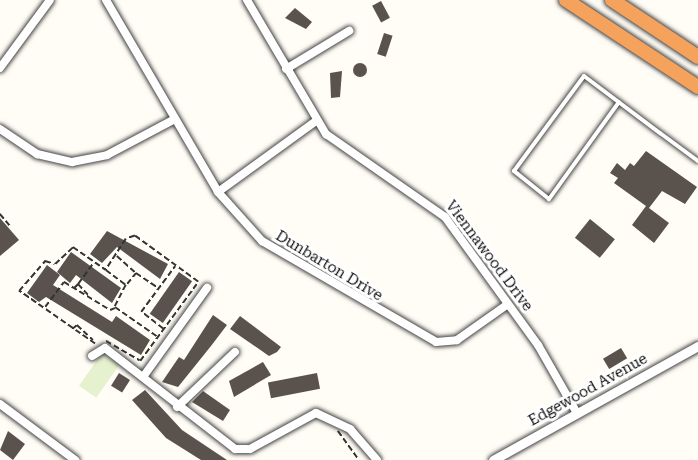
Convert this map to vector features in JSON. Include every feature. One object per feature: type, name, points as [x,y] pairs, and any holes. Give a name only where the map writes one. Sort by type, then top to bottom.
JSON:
[{"type":"highway","points":[[566,0],[698,87]]},
{"type":"highway","points":[[612,0],[698,57]]},
{"type":"street","points":[[0,68],[50,0]]},
{"type":"street","name":"Dunbarton Drive","points":[[106,0],[173,120],[218,192],[277,253],[425,338],[446,344],[457,340],[508,304]]},
{"type":"street","name":"Viennawood Drive","points":[[247,0],[316,122],[346,152],[439,210],[508,304],[577,413]]},
{"type":"street","points":[[286,69],[349,31]]},
{"type":"street","points":[[0,129],[37,154],[82,162],[107,155],[173,120]]},
{"type":"street","points":[[218,192],[316,122]]},
{"type":"street","points":[[143,377],[207,288]]},
{"type":"street","name":"Edgewood Avenue","points":[[493,460],[698,346]]},
{"type":"street","points":[[92,356],[105,348],[211,435],[242,450],[309,414],[323,413],[350,429],[377,460]]},
{"type":"street","points":[[177,407],[235,352]]},
{"type":"street","points":[[0,404],[75,460]]},
{"type":"lane","points":[[619,102],[549,199],[514,171],[584,76],[619,102],[698,161]]},
{"type":"path","points":[[0,214],[10,226]]},
{"type":"path","points":[[106,270],[126,239],[140,236],[198,282],[139,361],[109,340],[92,341],[19,293],[45,261],[55,264],[65,250],[75,247],[126,285]]},
{"type":"path","points":[[117,256],[136,273],[158,287]]},
{"type":"path","points":[[74,288],[94,262]]},
{"type":"path","points":[[164,329],[141,312],[176,264]]},
{"type":"path","points":[[45,308],[64,282],[110,310],[115,308],[126,285],[136,273]]},
{"type":"path","points":[[78,284],[90,297]]},
{"type":"path","points":[[115,308],[158,337]]},
{"type":"path","points":[[72,328],[86,331],[95,337],[92,341]]},
{"type":"path","points":[[335,425],[359,460]]},
{"type":"green space","points":[[102,353],[119,365],[96,398],[79,386]]},
{"type":"building","points":[[381,1],[390,18],[381,22],[372,6]]},
{"type":"building","points":[[295,8],[312,22],[306,29],[285,18]]},
{"type":"building","points":[[384,33],[393,36],[386,57],[377,54]]},
{"type":"building","points":[[357,63],[363,63],[367,70],[363,77],[357,77],[353,73],[353,67]]},
{"type":"building","points":[[342,71],[340,97],[331,98],[330,73]]},
{"type":"building","points":[[646,151],[697,187],[685,204],[662,191],[649,208],[669,223],[654,243],[632,225],[646,206],[614,183],[618,178],[610,173],[617,163],[625,170],[630,163],[634,166]]},
{"type":"building","points":[[0,218],[19,240],[0,256]]},
{"type":"building","points":[[590,219],[615,239],[600,258],[575,238]]},
{"type":"building","points":[[107,231],[168,264],[160,279],[117,247],[102,263],[90,254]]},
{"type":"building","points":[[71,252],[121,288],[112,303],[76,275],[70,283],[57,272]]},
{"type":"building","points":[[47,265],[60,275],[53,285],[112,322],[116,316],[150,340],[141,355],[46,297],[39,302],[27,293]]},
{"type":"building","points":[[179,272],[192,281],[163,323],[150,314]]},
{"type":"building","points":[[213,315],[227,325],[178,387],[162,382],[179,357],[184,360]]},
{"type":"building","points":[[240,316],[281,347],[277,352],[269,356],[230,329]]},
{"type":"building","points":[[621,348],[627,358],[609,369],[603,359]]},
{"type":"building","points":[[263,362],[271,375],[234,397],[229,381]]},
{"type":"building","points":[[119,373],[130,380],[122,393],[111,386]]},
{"type":"building","points":[[317,373],[320,389],[271,398],[268,383]]},
{"type":"building","points":[[145,390],[182,430],[227,460],[201,460],[166,438],[132,400]]},
{"type":"building","points":[[203,391],[230,410],[223,421],[192,402]]},
{"type":"building","points":[[8,431],[25,444],[13,460],[0,450]]}]
